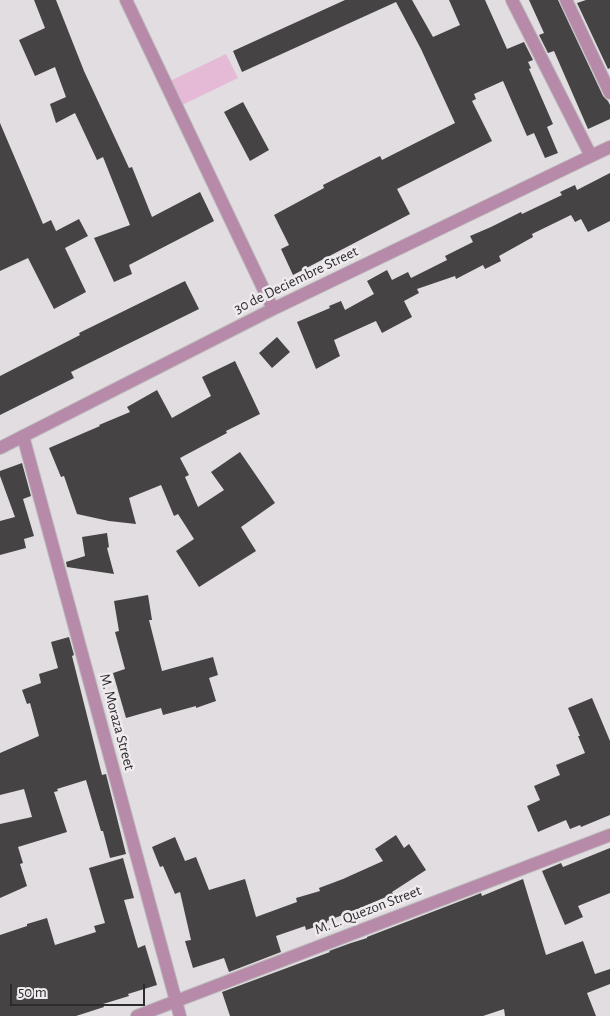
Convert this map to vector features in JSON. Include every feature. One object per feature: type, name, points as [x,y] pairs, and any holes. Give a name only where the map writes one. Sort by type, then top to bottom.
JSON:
[{"type":"street","points":[[126,0],[273,309]]},
{"type":"street","points":[[512,0],[591,156]]},
{"type":"street","points":[[566,0],[610,94]]},
{"type":"street","name":"30 de Deciembre Street","points":[[0,448],[273,309],[610,147]]},
{"type":"street","name":"M. Moraza Street","points":[[23,436],[180,1016]]},
{"type":"street","name":"M. L. Quezon Street","points":[[137,1016],[610,835]]},
{"type":"shaded area","points":[[226,54],[238,78],[180,106],[168,82]]},
{"type":"building","points":[[34,0],[56,0],[84,71],[129,168],[132,167],[152,217],[200,192],[214,221],[129,265],[132,274],[114,282],[94,238],[130,225],[103,157],[97,160],[75,113],[56,123],[50,104],[66,97],[55,67],[35,76],[19,40],[45,28]]},
{"type":"building","points":[[345,0],[412,0],[433,37],[460,25],[449,0],[485,0],[507,49],[524,42],[533,60],[528,62],[531,68],[529,69],[553,124],[547,127],[558,153],[545,158],[534,133],[527,136],[503,81],[474,94],[476,99],[472,101],[492,141],[397,189],[410,214],[293,275],[281,249],[289,245],[274,215],[324,188],[323,185],[380,156],[382,160],[455,123],[421,49],[396,2],[242,72],[233,51]]},
{"type":"building","points":[[529,0],[558,0],[603,96],[610,105],[610,119],[588,129],[554,51],[548,53],[539,35],[544,33]]},
{"type":"building","points":[[586,0],[610,0],[610,68],[608,69],[577,3]]},
{"type":"building","points":[[243,102],[269,150],[250,161],[224,112]]},
{"type":"building","points":[[0,123],[43,224],[51,220],[56,231],[79,219],[88,236],[65,248],[86,292],[54,309],[28,258],[0,271]]},
{"type":"building","points":[[610,173],[610,221],[588,232],[581,219],[575,222],[571,215],[532,234],[533,237],[499,256],[501,261],[485,269],[483,265],[456,279],[455,276],[417,289],[419,293],[404,301],[412,317],[382,333],[376,321],[334,340],[340,356],[316,369],[297,322],[330,308],[329,306],[341,301],[345,310],[374,294],[367,281],[387,270],[392,280],[408,272],[411,278],[447,260],[445,256],[473,242],[470,236],[562,195],[560,192],[575,185],[577,190]]},
{"type":"building","points":[[185,281],[199,309],[71,372],[74,378],[0,415],[0,376],[80,335],[79,333]]},
{"type":"building","points":[[277,337],[290,352],[272,368],[259,353]]},
{"type":"building","points":[[235,361],[260,414],[180,458],[189,475],[185,477],[198,507],[224,490],[211,472],[240,452],[275,503],[241,527],[256,551],[199,587],[176,551],[194,539],[178,514],[174,516],[161,485],[129,498],[136,524],[109,521],[77,514],[64,476],[61,477],[49,448],[130,412],[127,407],[157,390],[172,418],[211,396],[202,377]]},
{"type":"building","points":[[22,463],[31,496],[23,499],[34,536],[24,539],[26,548],[0,555],[0,521],[15,517],[0,476],[0,471]]},
{"type":"building","points":[[107,533],[109,547],[107,548],[114,574],[67,567],[66,562],[85,556],[82,537]]},
{"type":"building","points":[[148,595],[152,620],[149,620],[162,671],[213,657],[218,675],[209,678],[216,701],[196,708],[196,706],[163,715],[161,708],[126,718],[113,673],[125,669],[115,632],[119,631],[114,601]]},
{"type":"building","points":[[69,637],[74,655],[72,656],[102,775],[106,774],[126,854],[110,858],[86,780],[57,789],[58,791],[54,792],[67,832],[18,847],[23,863],[20,864],[27,886],[0,898],[0,824],[32,817],[24,789],[0,795],[0,753],[39,736],[30,703],[27,704],[22,690],[41,683],[39,674],[58,668],[51,642]]},
{"type":"building","points":[[592,698],[610,741],[610,815],[581,827],[580,825],[570,829],[566,820],[538,832],[527,806],[540,800],[534,786],[560,775],[556,765],[585,753],[568,708]]},
{"type":"building","points":[[396,835],[404,848],[409,844],[426,870],[392,892],[393,894],[327,921],[327,923],[306,930],[305,926],[276,936],[281,952],[229,972],[224,958],[193,968],[185,941],[191,940],[180,892],[175,894],[163,866],[160,867],[152,847],[175,837],[185,861],[196,857],[209,890],[245,879],[256,917],[297,902],[296,898],[320,891],[319,888],[383,861],[375,849]]},
{"type":"building","points":[[610,848],[610,893],[578,906],[583,917],[565,925],[542,871],[561,863],[563,867]]},
{"type":"building","points":[[123,858],[134,898],[124,900],[138,948],[145,945],[157,985],[128,994],[129,996],[103,1004],[104,1007],[76,1016],[0,1016],[0,935],[47,918],[55,945],[96,932],[94,926],[105,923],[89,868]]},
{"type":"building","points":[[523,879],[546,955],[583,941],[595,974],[610,969],[610,984],[587,993],[596,1016],[505,1016],[504,1009],[483,1016],[230,1016],[222,992],[481,893],[482,896]]}]
